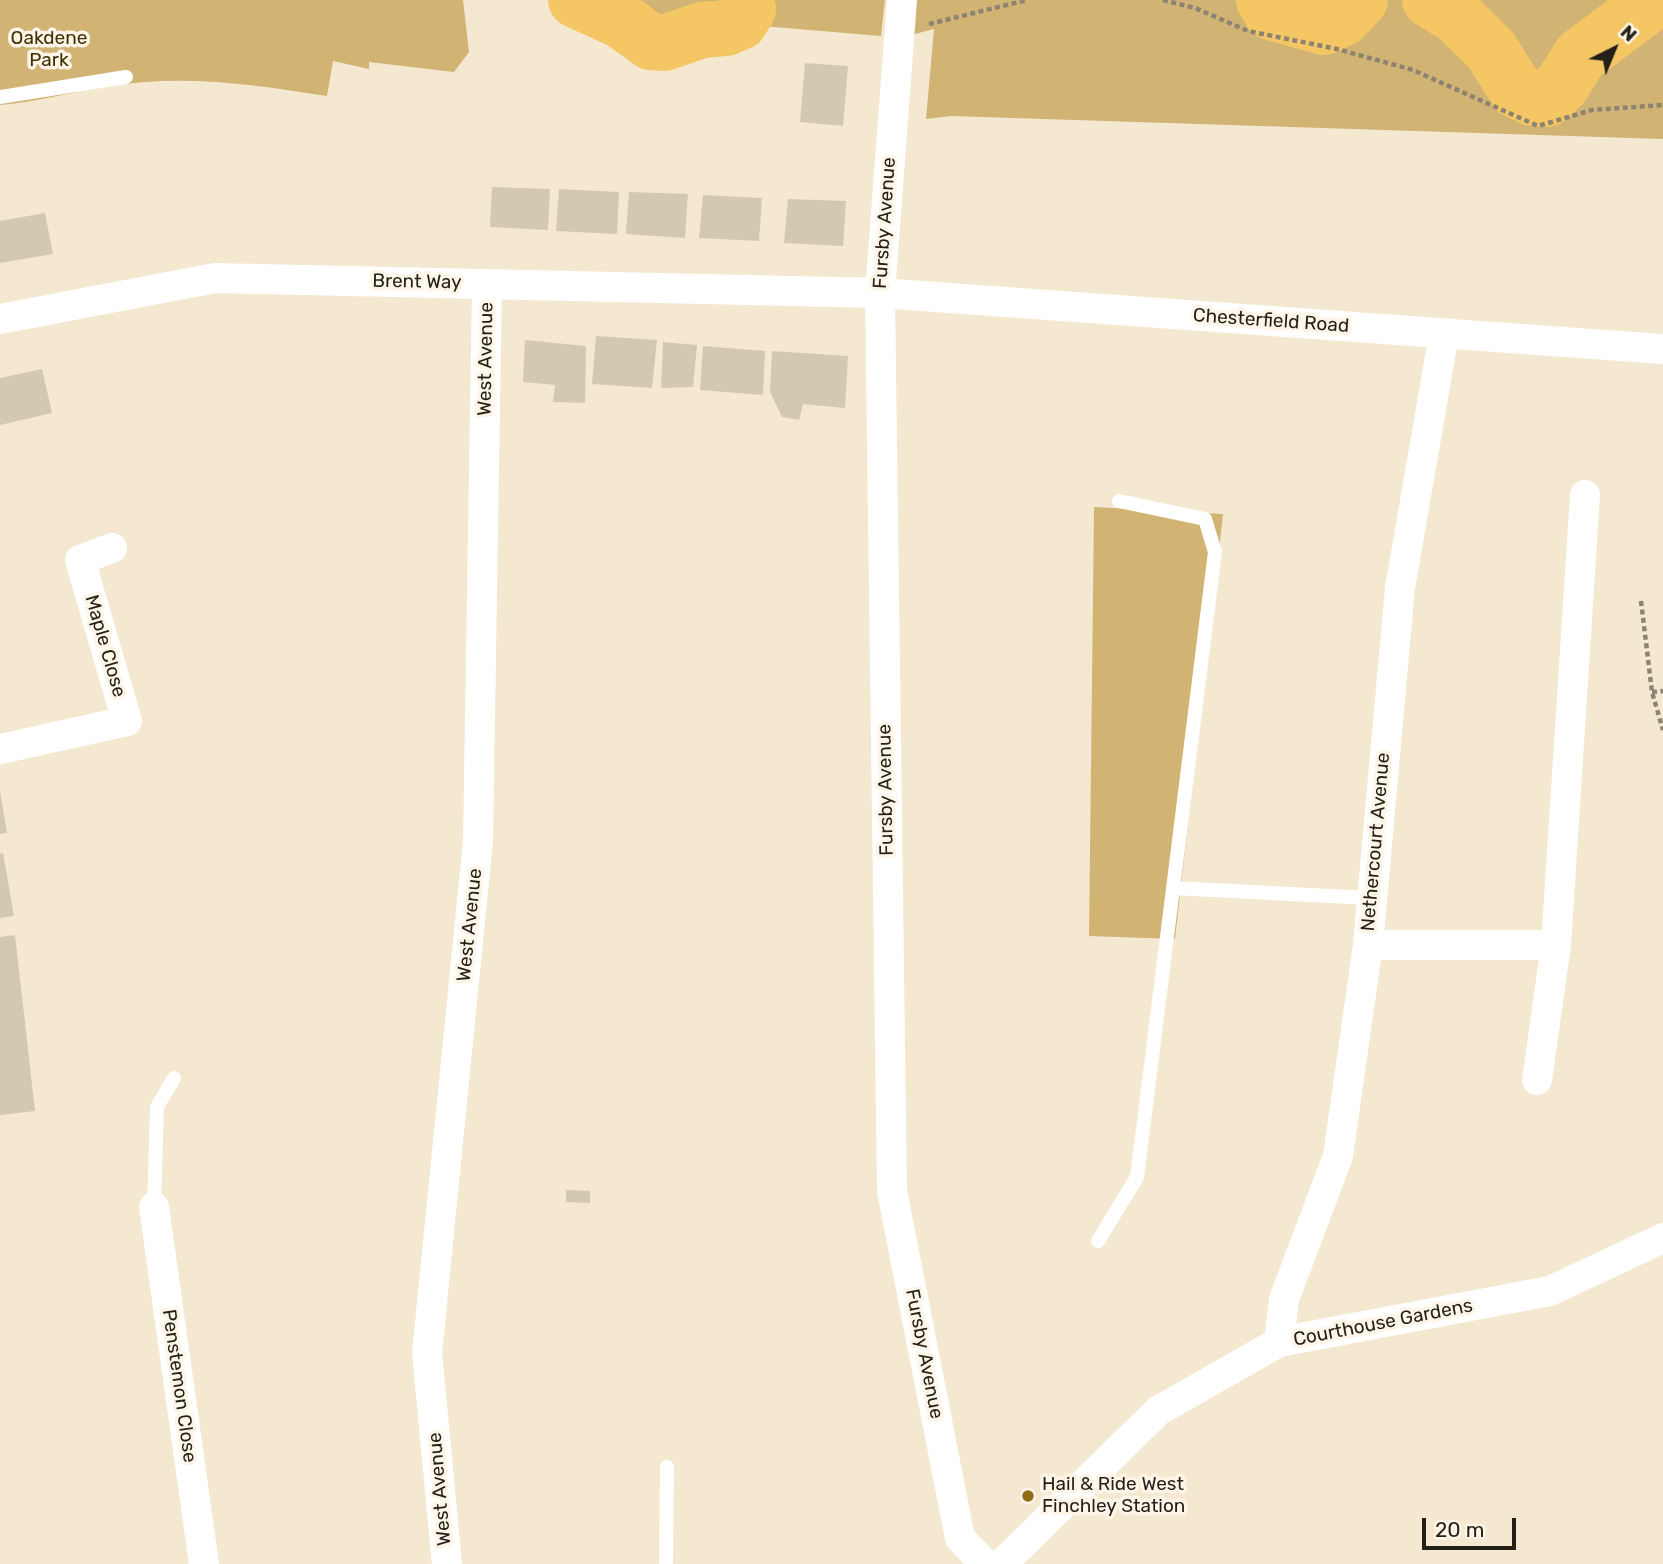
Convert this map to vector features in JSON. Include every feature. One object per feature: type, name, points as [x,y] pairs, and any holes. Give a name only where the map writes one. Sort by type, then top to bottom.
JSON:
[{"type":"street","name":"Fursby Avenue","points":[[901,13],[880,293],[892,1191],[960,1538],[985,1564]]},
{"type":"street","name":"Brent Way","points":[[0,319],[215,278],[880,293]]},
{"type":"street","name":"West Avenue","points":[[447,1564],[427,1353],[478,841],[487,284]]},
{"type":"street","name":"Chesterfield Road","points":[[880,293],[1663,349]]},
{"type":"street","name":"Nethercourt Avenue","points":[[1279,1342],[1284,1298],[1338,1156],[1368,945],[1370,898],[1400,589],[1444,334]]},
{"type":"street","points":[[1537,1080],[1556,945],[1586,495]]},
{"type":"street","name":"Maple Close","points":[[0,749],[127,721],[80,560],[112,548]]},
{"type":"street","points":[[1368,945],[1556,945]]},
{"type":"street","name":"Penstemon Close","points":[[154,1207],[204,1564]]},
{"type":"street","name":"Courthouse Gardens","points":[[1002,1564],[1158,1411],[1279,1342],[1550,1291],[1663,1238]]},
{"type":"lane","points":[[0,97],[126,77]]},
{"type":"lane","points":[[1098,1241],[1137,1177],[1215,552],[1205,519],[1119,501]]},
{"type":"lane","points":[[1173,888],[1370,898]]},
{"type":"lane","points":[[154,1207],[157,1107],[174,1078]]},
{"type":"lane","points":[[666,1564],[667,1467]]},
{"type":"path","points":[[901,13],[934,23],[1027,0]]},
{"type":"path","points":[[1163,0],[1195,8],[1248,31],[1338,49],[1413,70],[1538,126],[1592,110],[1663,106]]},
{"type":"path","points":[[1641,601],[1652,692],[1663,730]]},
{"type":"path","points":[[1652,692],[1663,691]]},
{"type":"green space","name":"Oakdene Park","points":[[0,0],[463,0],[469,52],[454,72],[369,62],[369,69],[333,61],[327,96],[220,82],[166,81],[112,86],[0,105]]},
{"type":"green space","points":[[562,0],[885,0],[881,36],[750,25],[735,39],[705,39],[701,44],[660,57],[621,28],[562,9]]},
{"type":"green space","points":[[892,0],[1663,0],[1663,139],[951,116],[926,119],[934,29],[911,35]]},
{"type":"green space","points":[[1094,507],[1223,514],[1175,939],[1089,936]]},
{"type":"building","points":[[805,63],[848,66],[843,126],[800,122]]},
{"type":"building","points":[[492,187],[550,189],[548,230],[490,227]]},
{"type":"building","points":[[559,189],[619,192],[617,234],[556,231]]},
{"type":"building","points":[[629,192],[688,194],[685,238],[626,234]]},
{"type":"building","points":[[703,195],[762,198],[759,241],[699,238]]},
{"type":"building","points":[[788,199],[846,201],[843,246],[784,243]]},
{"type":"building","points":[[45,213],[53,254],[0,263],[0,221]]},
{"type":"building","points":[[596,336],[657,340],[652,388],[592,384]]},
{"type":"building","points":[[525,340],[586,346],[585,403],[553,402],[555,385],[523,382]]},
{"type":"building","points":[[663,342],[697,345],[693,387],[661,388]]},
{"type":"building","points":[[703,346],[765,351],[763,395],[700,390]]},
{"type":"building","points":[[772,351],[848,356],[845,408],[803,404],[799,420],[782,417],[770,392]]},
{"type":"building","points":[[42,369],[52,413],[0,425],[0,378]]},
{"type":"building","points":[[0,791],[7,833],[0,834]]},
{"type":"building","points":[[3,853],[14,916],[0,918],[0,854]]},
{"type":"building","points":[[15,935],[35,1111],[0,1115],[0,937]]},
{"type":"building","points":[[566,1190],[590,1191],[590,1203],[566,1202]]},
{"type":"waterway","points":[[576,0],[622,21],[651,42],[664,43],[702,30],[726,28],[740,22],[748,9],[746,0]]},
{"type":"waterway","points":[[1264,0],[1271,12],[1324,27],[1343,18],[1360,0]]},
{"type":"waterway","points":[[1430,0],[1456,16],[1491,50],[1516,90],[1532,98],[1547,99],[1562,85],[1580,56],[1655,0]]},
{"type":"place","name":"Hail & Ride West Finchley Station","points":[[1028,1496]]}]
